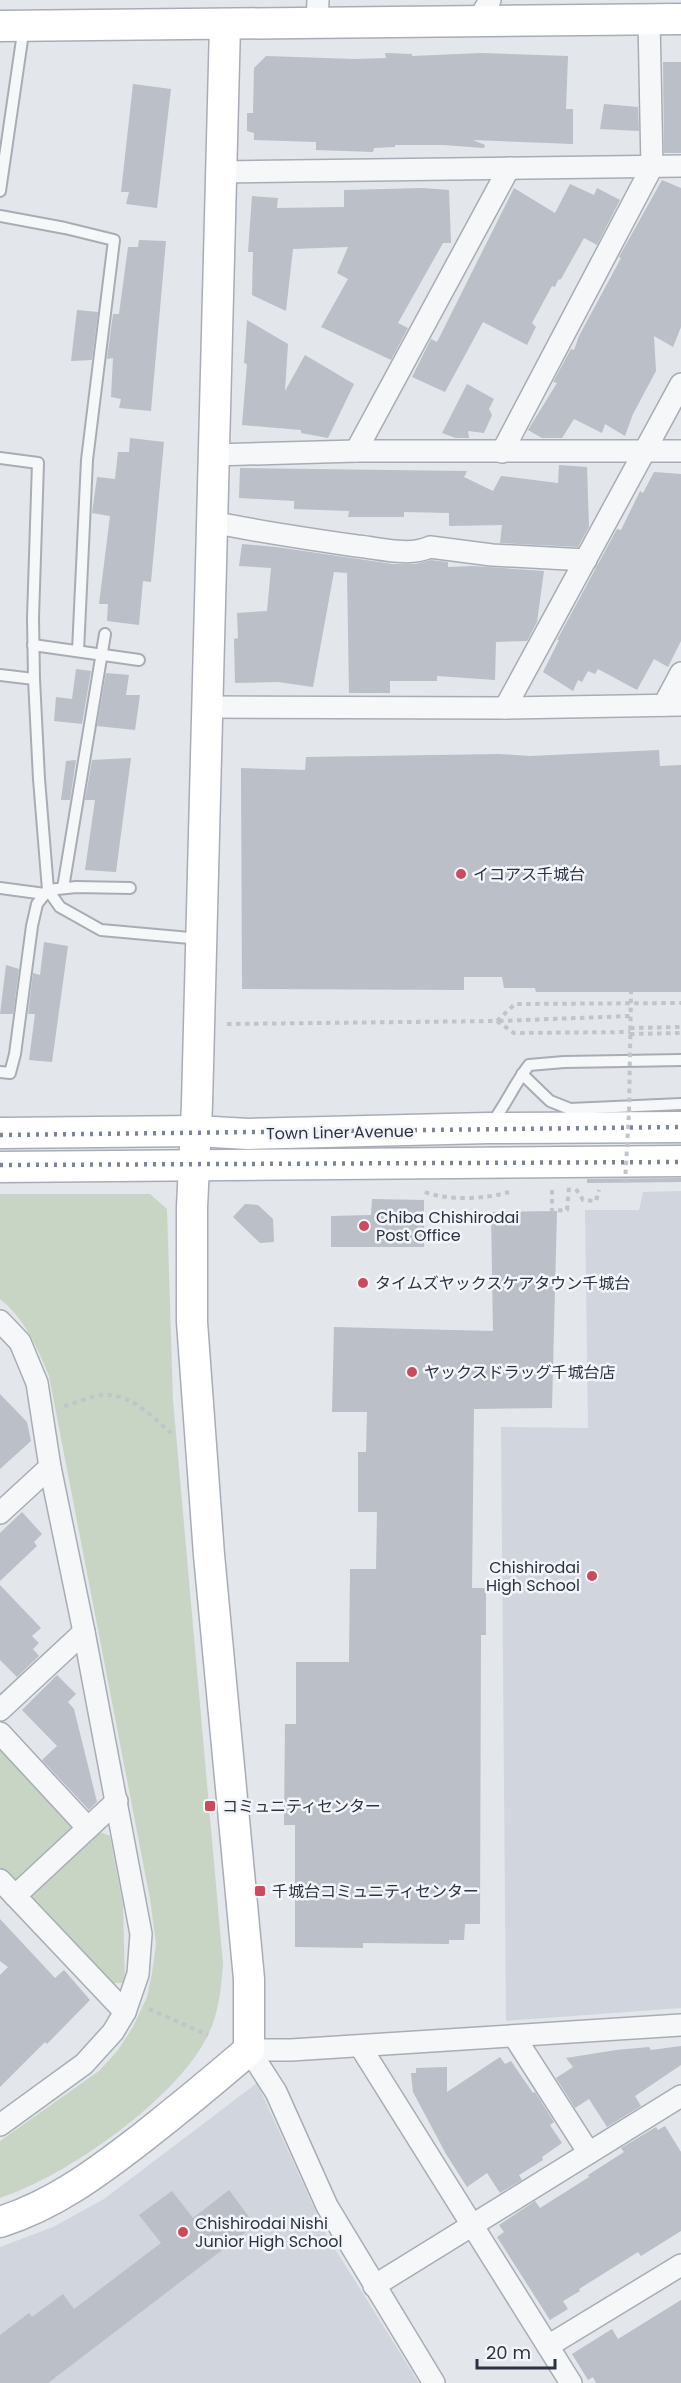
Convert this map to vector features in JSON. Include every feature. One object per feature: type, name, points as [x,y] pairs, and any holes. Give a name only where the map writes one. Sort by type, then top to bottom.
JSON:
[{"type":"street","points":[[12,26],[225,25],[317,11],[484,11],[649,20],[681,19]]},
{"type":"street","points":[[501,452],[652,167],[649,20]]},
{"type":"street","points":[[225,25],[194,1164],[192,1322],[209,1555],[249,1979],[249,2050],[276,2092],[327,2206],[434,2383]]},
{"type":"street","points":[[222,172],[681,166]]},
{"type":"street","points":[[356,452],[509,168]]},
{"type":"street","points":[[505,708],[681,384]]},
{"type":"street","points":[[214,455],[681,451]]},
{"type":"street","points":[[212,522],[287,537],[392,550],[421,552],[430,547],[492,555],[586,560]]},
{"type":"street","points":[[207,707],[505,708],[672,705],[681,673]]},
{"type":"street","name":"Town Liner Avenue","points":[[0,1133],[196,1131],[248,1134],[488,1128],[681,1127]]},
{"type":"street","name":"Town Liner Avenue","points":[[0,1167],[681,1161]]},
{"type":"street","points":[[0,1321],[20,1342],[37,1383],[50,1467],[117,1801],[141,1934],[134,2009],[84,2064],[2,2121]]},
{"type":"street","points":[[0,1513],[50,1467]]},
{"type":"street","points":[[0,1710],[84,1632]]},
{"type":"street","points":[[0,1733],[88,1828]]},
{"type":"street","points":[[15,1896],[117,1801]]},
{"type":"street","points":[[0,1880],[134,2009]]},
{"type":"street","points":[[0,2222],[22,2215],[74,2188],[191,2100],[249,2050],[291,2050],[681,2025]]},
{"type":"street","points":[[514,2036],[588,2153]]},
{"type":"street","points":[[360,2046],[571,2383]]},
{"type":"street","points":[[374,2286],[681,2096]]},
{"type":"street","points":[[548,2346],[681,2265]]},
{"type":"lane","points":[[0,192],[12,26]]},
{"type":"lane","points":[[0,216],[114,240],[87,460],[78,651]]},
{"type":"lane","points":[[0,458],[38,463],[33,645],[47,892],[60,907],[101,930],[201,939]]},
{"type":"lane","points":[[63,888],[105,634]]},
{"type":"lane","points":[[33,645],[139,660]]},
{"type":"lane","points":[[0,675],[34,679]]},
{"type":"lane","points":[[0,888],[47,892],[63,888],[130,888]]},
{"type":"lane","points":[[0,1072],[9,1073],[15,1054],[32,926],[37,904],[47,892]]},
{"type":"lane","points":[[488,1128],[508,1102],[516,1082],[529,1065],[564,1062],[681,1060]]},
{"type":"lane","points":[[522,1074],[550,1101],[570,1109],[681,1104]]},
{"type":"path","points":[[625,1183],[630,992]]},
{"type":"path","points":[[497,1021],[515,1004],[681,1003]]},
{"type":"path","points":[[226,1035],[226,1023],[497,1021],[630,1016]]},
{"type":"path","points":[[497,1021],[514,1033],[630,1031],[681,1033]]},
{"type":"path","points":[[630,1031],[681,1027]]},
{"type":"path","points":[[544,1184],[552,1186],[552,1211],[567,1210],[569,1187],[579,1188]]},
{"type":"path","points":[[415,1188],[434,1196],[492,1198],[514,1190]]},
{"type":"path","points":[[589,1188],[599,1189],[596,1201]]},
{"type":"path","points":[[55,1408],[97,1396],[114,1395],[130,1400],[176,1438]]},
{"type":"path","points":[[134,2009],[208,2035]]},
{"type":"shaded area","name":"Chishirodai High School","points":[[681,1191],[681,2008],[506,2021],[501,1427],[588,1428],[585,1210],[639,1210],[643,1192]]},
{"type":"shaded area","name":"Chishirodai Nishi Junior High School","points":[[257,2083],[327,2236],[419,2383],[0,2383],[0,2247],[53,2227],[104,2199]]},
{"type":"green space","points":[[0,1194],[150,1194],[167,1209],[173,1400],[223,1964],[219,2001],[212,2027],[193,2059],[172,2084],[146,2109],[87,2154],[27,2187],[0,2198],[0,2141],[99,2071],[118,2050],[133,2027],[147,1997],[156,1944],[150,1899],[49,1376],[35,1344],[17,1315],[0,1299]]},
{"type":"green space","points":[[0,1742],[81,1827],[21,1879],[10,1879],[0,1869]]},
{"type":"green space","points":[[100,1832],[110,1836],[123,1905],[125,1983],[110,1983],[33,1902],[32,1895]]},
{"type":"building","points":[[385,53],[412,54],[412,56],[481,53],[568,56],[566,109],[573,109],[573,144],[473,140],[485,145],[484,148],[395,145],[395,147],[374,148],[373,152],[316,150],[316,142],[254,140],[254,133],[247,131],[247,113],[253,113],[254,68],[266,56],[354,59],[386,58]]},
{"type":"building","points":[[663,62],[681,62],[681,153],[664,153]]},
{"type":"building","points":[[133,84],[171,89],[157,208],[126,204],[129,192],[121,192]]},
{"type":"building","points":[[604,104],[638,107],[639,131],[600,129]]},
{"type":"building","points":[[662,180],[681,188],[681,327],[673,347],[654,336],[656,371],[633,414],[625,436],[605,424],[602,433],[574,419],[562,438],[542,438],[528,430],[557,383],[553,382],[571,349],[574,350],[579,336],[621,258],[619,257]]},
{"type":"building","points":[[570,184],[594,195],[597,188],[620,200],[597,245],[584,238],[561,279],[555,287],[552,286],[532,323],[536,327],[527,345],[483,322],[445,392],[412,377],[431,339],[437,342],[514,188],[555,213]]},
{"type":"building","points":[[423,188],[449,190],[451,243],[443,243],[398,323],[408,328],[391,360],[321,327],[348,279],[337,273],[348,247],[293,249],[286,311],[252,295],[253,252],[248,252],[252,196],[278,198],[277,208],[344,207],[344,190]]},
{"type":"building","points":[[139,240],[166,241],[151,411],[119,408],[121,399],[111,397],[113,358],[107,359],[113,314],[119,314],[128,247],[138,247]]},
{"type":"building","points":[[77,310],[98,312],[92,360],[71,361]]},
{"type":"building","points":[[247,320],[288,344],[285,391],[305,355],[354,384],[328,438],[301,433],[301,430],[242,425],[247,364],[244,363]]},
{"type":"building","points":[[467,384],[494,399],[489,409],[492,415],[484,433],[468,431],[469,438],[456,438],[442,433]]},
{"type":"building","points":[[130,438],[164,442],[151,582],[143,581],[139,625],[107,621],[108,604],[99,604],[110,516],[92,513],[97,477],[115,479],[118,452],[129,452]]},
{"type":"building","points":[[559,465],[587,467],[589,527],[578,547],[500,543],[502,525],[449,526],[449,513],[404,512],[404,517],[348,517],[349,511],[294,509],[294,501],[239,498],[240,468],[467,471],[464,477],[493,491],[501,476],[558,483]]},
{"type":"building","points":[[654,472],[681,474],[681,641],[668,667],[654,659],[637,690],[598,669],[595,674],[588,671],[582,682],[578,680],[573,691],[543,672],[559,640],[557,640],[617,529],[621,530],[640,491],[643,493]]},
{"type":"building","points":[[242,544],[393,564],[415,564],[431,560],[448,562],[448,567],[474,566],[544,571],[537,622],[527,641],[496,642],[495,680],[437,676],[437,681],[390,681],[390,693],[349,693],[347,573],[334,572],[313,687],[278,682],[235,683],[234,639],[238,638],[237,613],[267,611],[271,568],[239,566]]},
{"type":"building","points":[[76,669],[91,671],[82,724],[54,721],[56,697],[72,699]]},
{"type":"building","points":[[106,673],[129,675],[126,695],[140,695],[135,730],[97,726]]},
{"type":"building","name":"イコアス千城台","points":[[659,750],[660,766],[681,765],[681,992],[536,992],[535,988],[504,988],[502,977],[464,977],[464,990],[242,989],[241,768],[305,770],[306,757],[499,754],[530,756]]},
{"type":"building","points":[[131,758],[116,872],[85,870],[95,800],[85,800],[92,760]]},
{"type":"building","points":[[76,760],[70,800],[61,800],[66,761]]},
{"type":"building","points":[[44,942],[68,946],[52,1062],[29,1060],[35,1014],[28,1014],[33,973],[40,975]]},
{"type":"building","points":[[6,965],[19,969],[13,1014],[0,1014]]},
{"type":"building","points":[[681,1178],[681,1182],[587,1183],[587,1179]]},
{"type":"building","points":[[372,1199],[424,1200],[424,1247],[331,1247],[331,1216],[371,1215]]},
{"type":"building","points":[[245,1204],[258,1205],[273,1219],[274,1242],[260,1243],[233,1217]]},
{"type":"building","points":[[557,1211],[552,1408],[474,1409],[472,1588],[486,1588],[486,1635],[481,1635],[480,1924],[465,1924],[464,1940],[449,1940],[449,1944],[363,1943],[363,1948],[295,1947],[295,1825],[284,1825],[285,1724],[296,1724],[296,1662],[349,1662],[350,1569],[376,1569],[377,1512],[358,1512],[358,1452],[366,1452],[367,1412],[332,1412],[334,1327],[493,1331],[491,1212]]},
{"type":"building","points":[[0,1394],[27,1422],[31,1441],[0,1469]]},
{"type":"building","points":[[22,1512],[42,1534],[34,1542],[37,1546],[0,1581],[0,1533]]},
{"type":"building","points":[[0,1585],[41,1628],[32,1636],[39,1643],[33,1649],[39,1656],[17,1677],[0,1660]]},
{"type":"building","points":[[57,1675],[76,1694],[68,1702],[74,1709],[97,1802],[89,1810],[42,1760],[57,1746],[22,1710]]},
{"type":"building","points":[[0,1919],[55,1978],[64,1970],[90,2000],[0,2087],[0,1975],[8,1967],[0,1961]]},
{"type":"building","points":[[681,2046],[681,2065],[635,2096],[641,2106],[607,2127],[589,2099],[575,2108],[556,2078],[573,2067],[566,2058],[616,2050],[649,2047],[651,2050]]},
{"type":"building","points":[[500,2057],[505,2064],[511,2061],[533,2093],[535,2092],[554,2122],[550,2125],[562,2143],[542,2157],[543,2160],[519,2175],[522,2180],[500,2193],[487,2173],[467,2187],[446,2154],[413,2092],[411,2073],[416,2073],[416,2068],[447,2067],[447,2092]]},
{"type":"building","points":[[665,2126],[681,2152],[681,2231],[641,2256],[638,2252],[579,2289],[580,2291],[563,2301],[568,2309],[550,2320],[497,2237],[504,2232],[499,2225],[535,2201],[540,2208],[624,2152],[621,2148],[656,2127],[658,2130]]},
{"type":"building","points":[[229,2190],[255,2225],[48,2383],[0,2383],[0,2335],[29,2313],[32,2317],[63,2294],[74,2309],[161,2243],[139,2215],[172,2191],[193,2218]]},
{"type":"building","points":[[681,2300],[681,2383],[596,2383],[593,2377],[588,2380],[572,2354],[612,2329],[618,2339]]},
{"type":"railway","points":[[0,1135],[681,1127]]},
{"type":"railway","points":[[0,1165],[681,1162]]},
{"type":"place","name":"イコアス千城台","points":[[461,874]]},
{"type":"place","name":"Chiba Chishirodai Post Office","points":[[364,1226]]},
{"type":"place","name":"タイムズヤックスケアタウン千城台","points":[[363,1283]]},
{"type":"place","name":"ヤックスドラッグ千城台店","points":[[412,1372]]},
{"type":"place","name":"Chishirodai High School","points":[[592,1576]]},
{"type":"place","name":"コミュニティセンター","points":[[210,1806]]},
{"type":"place","name":"千城台コミュニティセンター","points":[[260,1891]]},
{"type":"place","name":"Chishirodai Nishi Junior High School","points":[[183,2232]]}]
